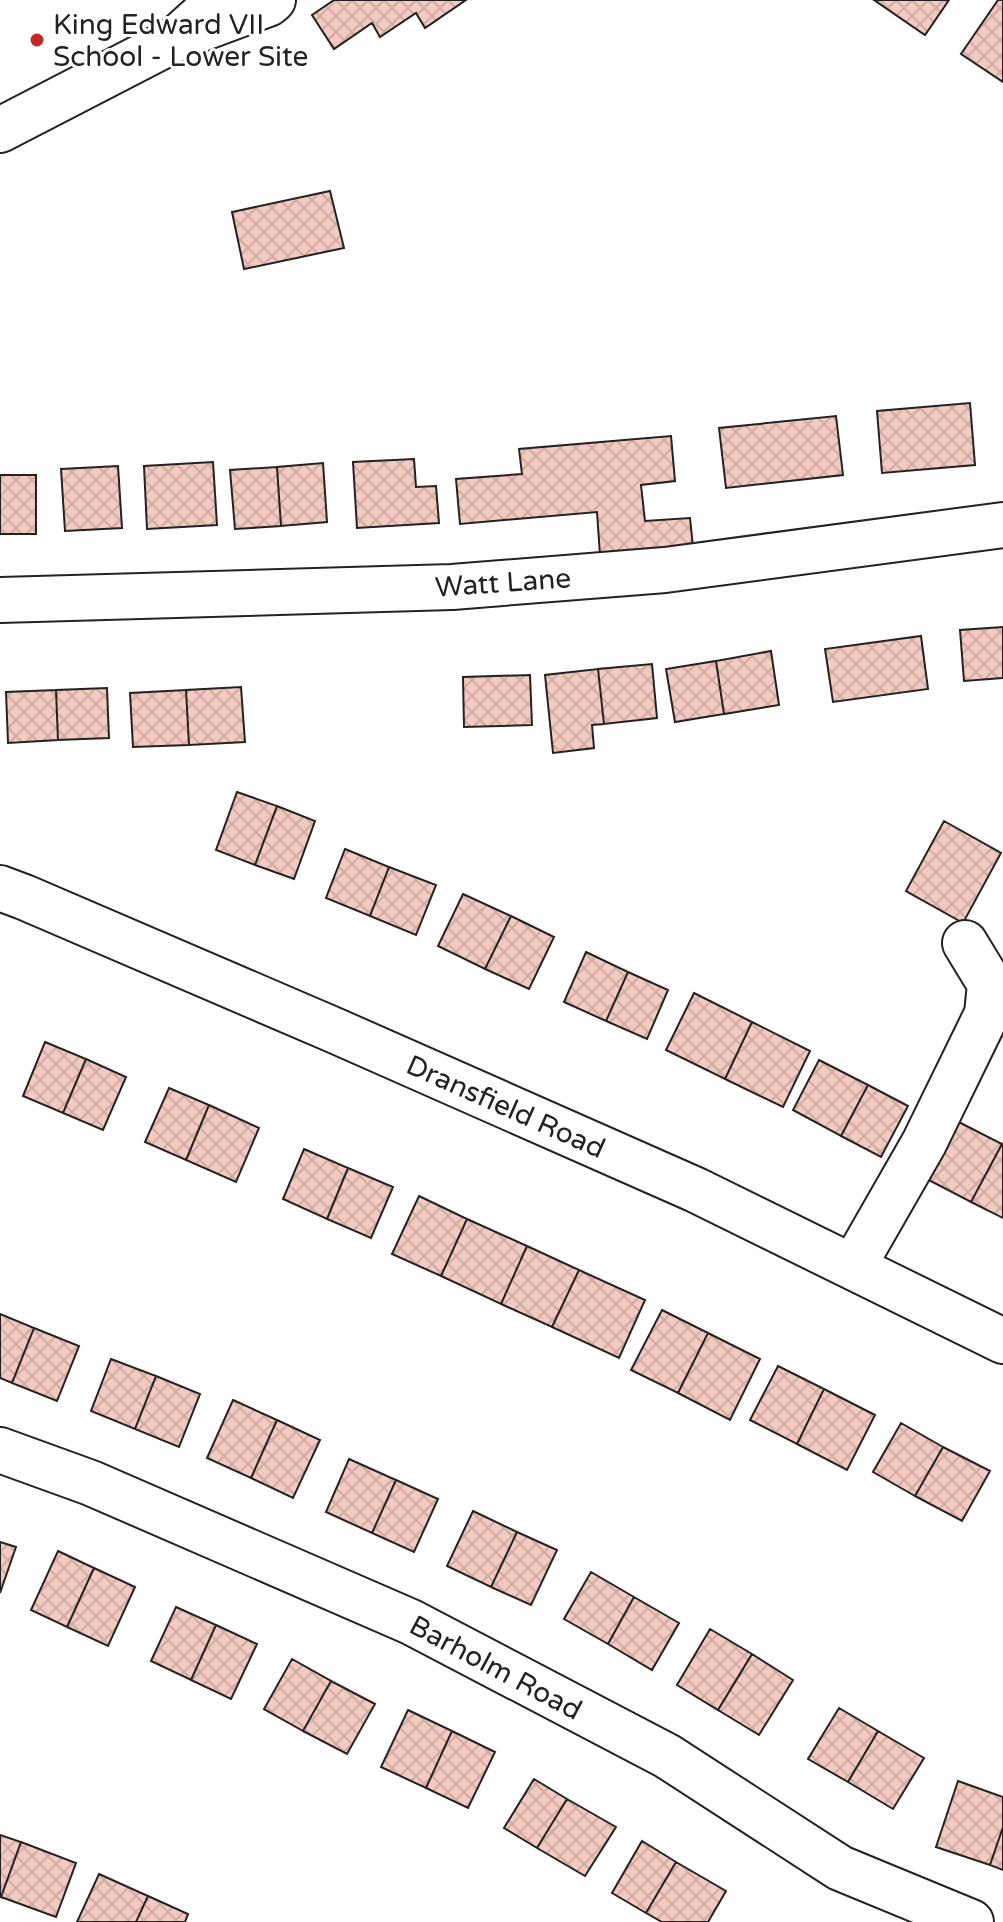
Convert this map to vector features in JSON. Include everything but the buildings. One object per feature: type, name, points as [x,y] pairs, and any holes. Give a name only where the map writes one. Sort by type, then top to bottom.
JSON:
[{"type":"street","points":[[176,39],[219,0]]},
{"type":"street","points":[[0,130],[176,39],[273,0]]},
{"type":"street","name":"Watt Lane","points":[[0,600],[452,587],[665,570],[1003,525]]},
{"type":"street","name":"Dransfield Road","points":[[0,888],[322,1025],[696,1190],[1003,1341]]},
{"type":"street","points":[[853,1267],[924,1143],[987,1014],[990,984],[965,943]]},
{"type":"street","name":"Barholm Road","points":[[0,1450],[91,1483],[411,1622],[667,1756],[840,1868],[971,1922]]},
{"type":"place","name":"King Edward VII School - Lower Site","points":[[37,40]]}]
